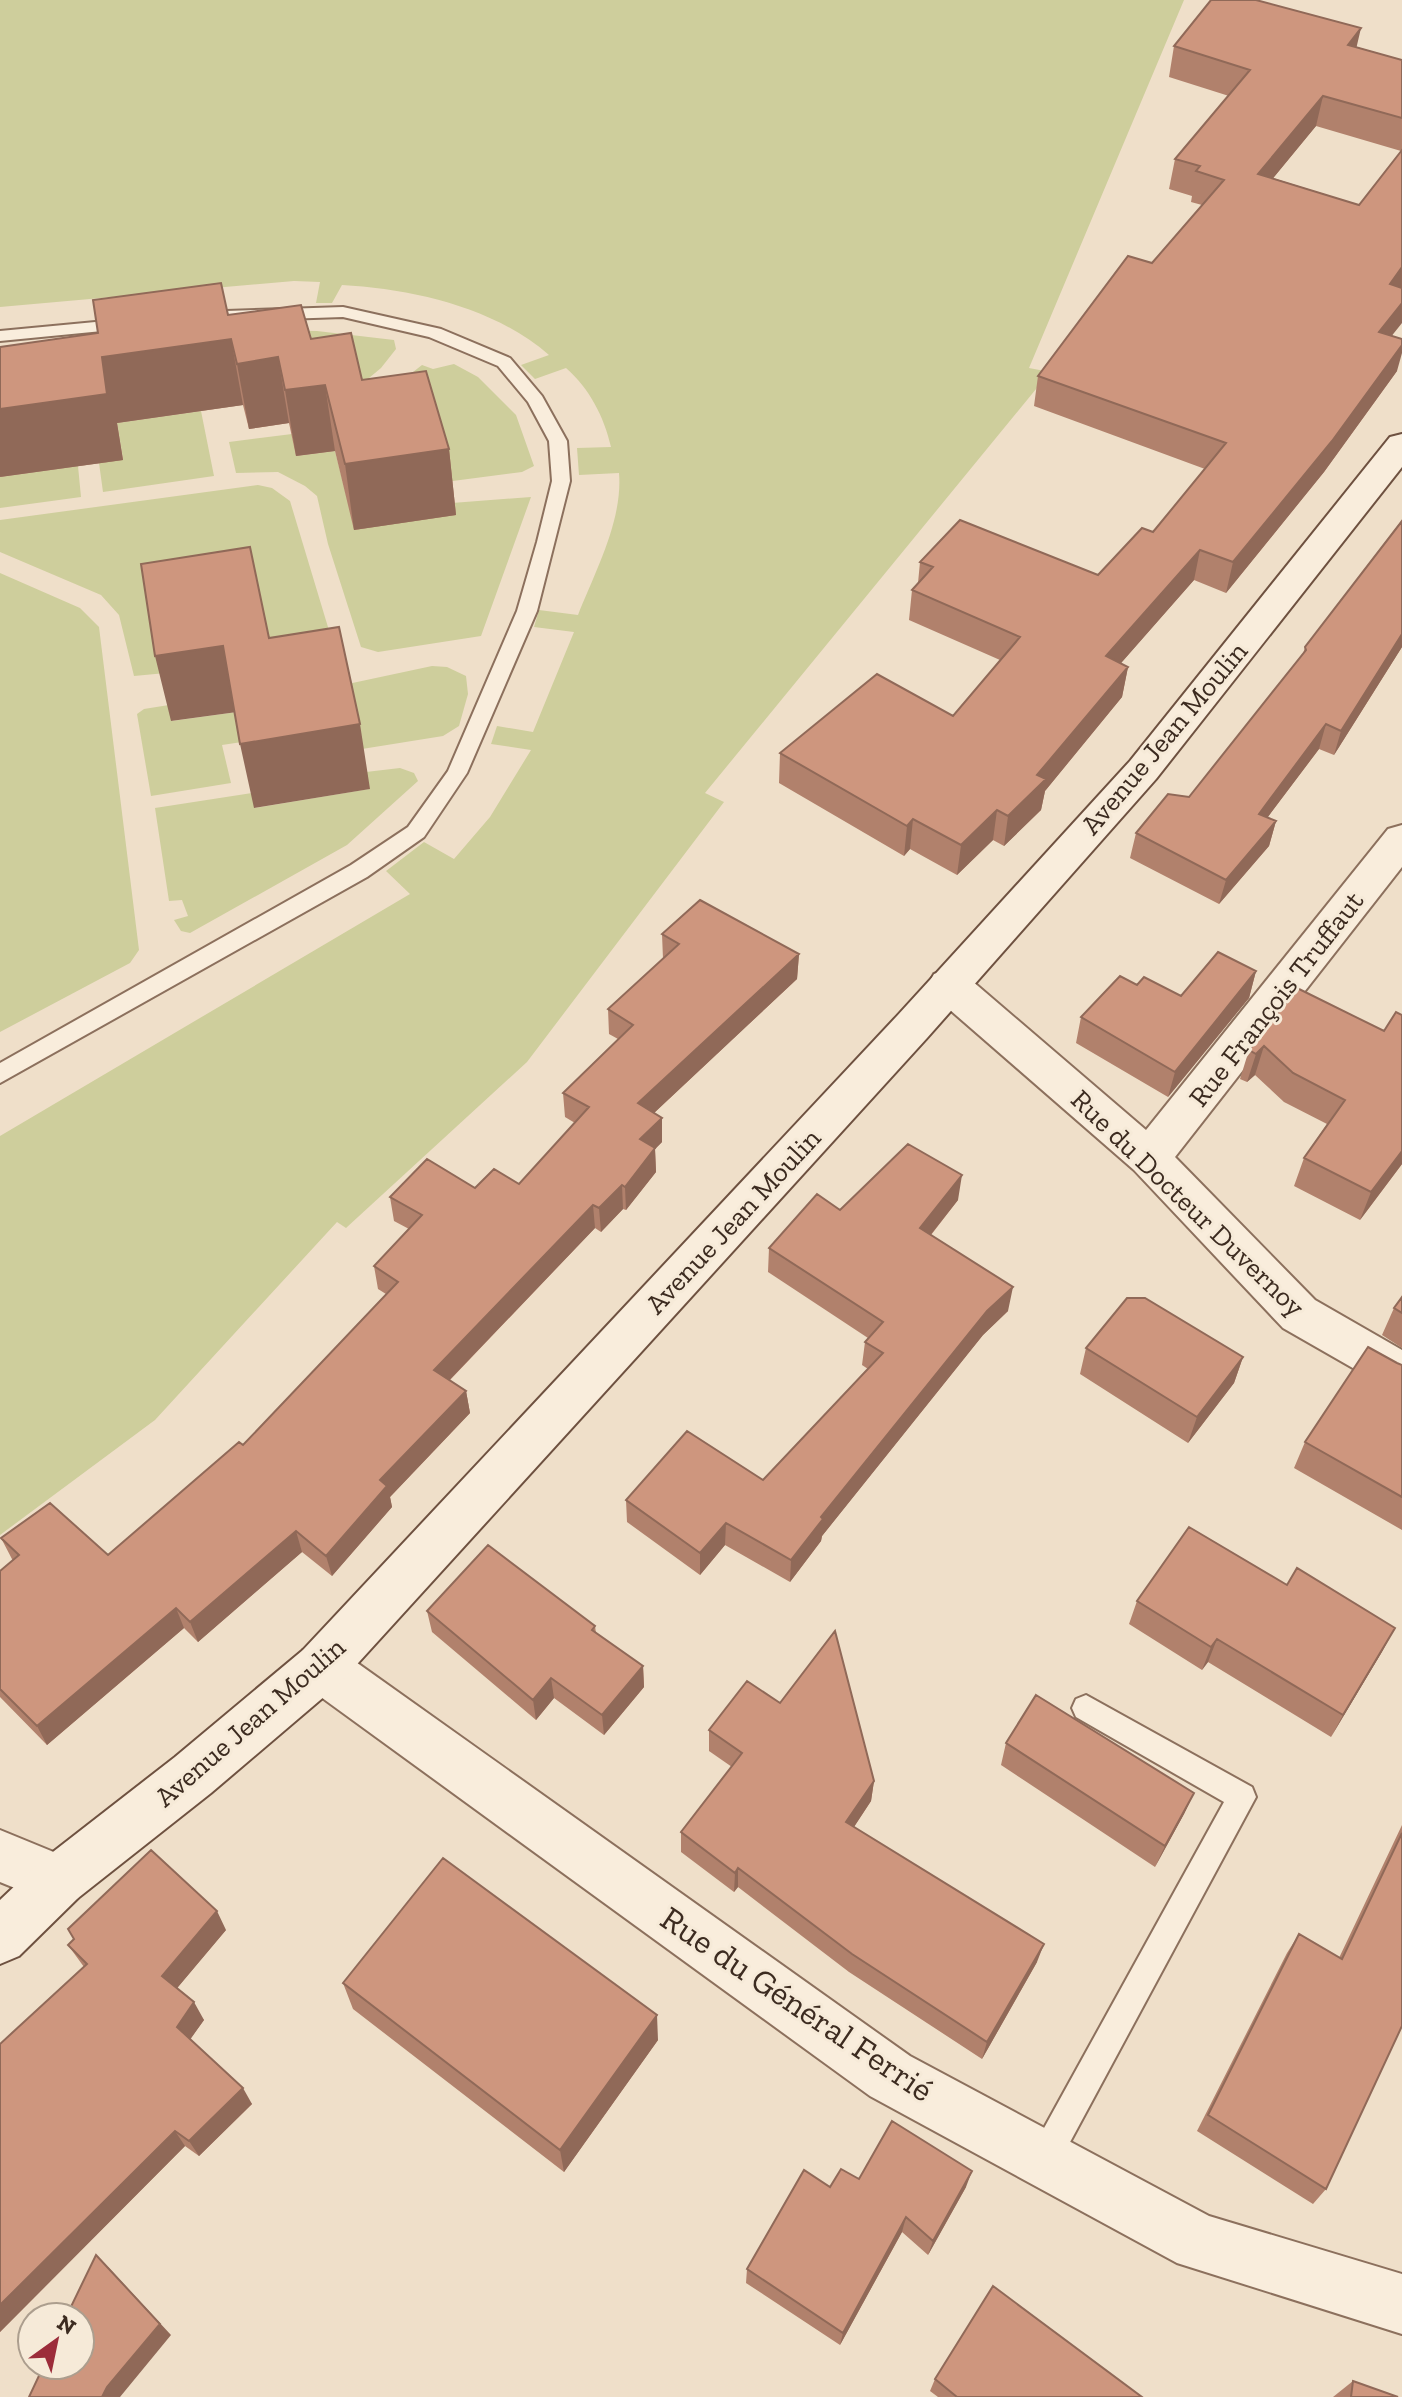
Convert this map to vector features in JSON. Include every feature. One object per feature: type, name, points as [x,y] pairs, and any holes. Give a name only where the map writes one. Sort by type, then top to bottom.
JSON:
[{"type":"main road","name":"Avenue Jean Moulin","points":[[0,1937],[59,1880],[193,1775],[321,1667],[1143,770],[1402,444]]},
{"type":"main road","name":"Rue François Truffaut","points":[[1149,1158],[1402,839]]},
{"type":"main road","name":"Rue du Docteur Duvernoy","points":[[949,985],[1149,1158],[1299,1314],[1402,1373]]},
{"type":"main road","name":"Rue du Général Ferrié","points":[[321,1667],[890,2076],[1198,2242],[1402,2304]]},
{"type":"main road","points":[[0,1856],[59,1880]]},
{"type":"lane","points":[[0,1074],[359,871],[416,832],[457,773],[527,611],[547,542],[561,481],[558,441],[536,400],[504,362],[435,333],[343,312],[176,319]]},
{"type":"lane","points":[[0,336],[145,322]]},
{"type":"lane","points":[[1044,2159],[1242,1797],[1086,1708]]},
{"type":"green space","points":[[0,0],[1184,0],[1029,368],[1050,372],[705,793],[724,802],[527,1062],[346,1228],[337,1222],[155,1420],[0,1535],[0,1136],[410,894],[386,871],[424,842],[454,859],[490,817],[531,750],[491,744],[497,726],[533,732],[574,632],[534,627],[539,610],[578,615],[612,527],[617,509],[619,473],[579,475],[577,448],[611,447],[595,404],[575,376],[566,368],[535,379],[521,365],[549,355],[527,338],[478,313],[424,296],[342,285],[332,303],[316,303],[320,282],[294,281],[0,307]]},
{"type":"green space","points":[[254,330],[317,331],[394,340],[396,349],[381,368],[363,383]]},
{"type":"green space","points":[[454,364],[478,377],[516,415],[534,466],[522,472],[445,482],[390,390],[422,365],[433,369]]},
{"type":"green space","points":[[201,411],[214,476],[103,492],[99,463],[123,459],[117,423]]},
{"type":"green space","points":[[292,434],[296,456],[335,451],[355,530],[452,503],[531,497],[481,636],[378,652],[361,647],[328,544],[317,496],[278,472],[236,473],[229,442]]},
{"type":"green space","points":[[78,466],[81,497],[0,508],[0,477]]},
{"type":"green space","points":[[258,485],[272,488],[290,501],[337,657],[134,676],[119,615],[101,595],[0,552],[0,520]]},
{"type":"green space","points":[[0,573],[80,608],[99,627],[139,950],[130,963],[0,1032]]},
{"type":"green space","points":[[432,666],[447,667],[466,676],[468,694],[459,726],[443,736],[362,749],[343,685]]},
{"type":"green space","points":[[169,705],[172,721],[237,712],[242,742],[222,745],[231,783],[151,796],[137,714],[144,709]]},
{"type":"green space","points":[[400,768],[414,773],[418,781],[347,845],[190,933],[181,931],[174,920],[188,916],[182,900],[169,901],[155,808],[252,793],[255,808],[369,789],[366,772]]},
{"type":"building","points":[[1211,0],[1256,0],[1361,28],[1348,45],[1402,60],[1402,118],[1323,96],[1258,174],[1359,205],[1402,150],[1402,267],[1390,284],[1402,288],[1402,303],[1379,332],[1402,339],[1402,345],[1332,441],[1233,562],[1200,550],[1106,656],[1128,667],[1037,775],[1046,779],[1008,816],[997,810],[961,845],[913,819],[907,826],[780,753],[877,674],[953,716],[1020,637],[912,590],[933,567],[920,562],[960,520],[1098,575],[1142,528],[1153,532],[1226,443],[1038,376],[1128,256],[1152,263],[1224,180],[1196,171],[1200,166],[1175,159],[1250,70],[1174,46]]},
{"type":"building","points":[[221,283],[228,315],[301,305],[311,339],[351,333],[362,380],[426,371],[449,449],[345,464],[325,385],[285,390],[278,357],[237,364],[231,339],[102,357],[107,394],[0,409],[0,347],[98,333],[93,300]]},
{"type":"building","points":[[1402,521],[1402,634],[1341,731],[1326,724],[1259,814],[1276,821],[1226,880],[1136,833],[1168,794],[1189,797],[1306,650],[1305,647]]},
{"type":"building","points":[[250,547],[269,638],[339,627],[360,724],[240,744],[223,646],[155,656],[141,564]]},
{"type":"building","points":[[700,900],[799,954],[638,1103],[662,1118],[640,1139],[655,1148],[625,1187],[622,1185],[599,1208],[593,1205],[434,1370],[466,1391],[380,1480],[387,1486],[326,1556],[296,1531],[190,1622],[176,1608],[37,1726],[0,1689],[0,1571],[19,1555],[1,1538],[50,1503],[108,1555],[239,1442],[243,1445],[398,1282],[374,1266],[422,1215],[390,1197],[427,1159],[475,1188],[494,1169],[519,1184],[589,1107],[563,1093],[633,1025],[608,1009],[679,944],[662,934]]},
{"type":"building","points":[[1218,952],[1256,971],[1175,1072],[1081,1017],[1120,976],[1137,985],[1144,977],[1181,996]]},
{"type":"building","points":[[1297,988],[1384,1031],[1396,1012],[1402,1015],[1402,1151],[1371,1192],[1304,1158],[1345,1100],[1293,1073],[1264,1046],[1256,1054],[1249,1050]]},
{"type":"building","points":[[908,1144],[962,1175],[920,1228],[1013,1287],[987,1311],[821,1517],[823,1519],[791,1560],[726,1523],[700,1553],[626,1500],[687,1431],[763,1480],[883,1353],[865,1342],[883,1322],[769,1248],[817,1194],[840,1210]]},
{"type":"building","points":[[1402,1297],[1402,1313],[1394,1308]]},
{"type":"building","points":[[1127,1298],[1145,1298],[1243,1357],[1197,1417],[1086,1348]]},
{"type":"building","points":[[1368,1347],[1402,1365],[1402,1497],[1305,1442]]},
{"type":"building","points":[[1189,1527],[1287,1585],[1297,1568],[1395,1628],[1343,1715],[1217,1639],[1211,1647],[1137,1601]]},
{"type":"building","points":[[488,1545],[595,1626],[592,1630],[643,1666],[602,1715],[551,1678],[533,1700],[427,1611]]},
{"type":"building","points":[[835,1631],[874,1781],[846,1822],[1044,1944],[987,2042],[852,1954],[738,1868],[735,1873],[681,1832],[742,1753],[709,1730],[747,1681],[780,1703]]},
{"type":"building","points":[[1036,1695],[1194,1793],[1165,1846],[1006,1743]]},
{"type":"building","points":[[1402,1833],[1402,2026],[1326,2189],[1208,2115],[1299,1934],[1342,1959]]},
{"type":"building","points":[[151,1850],[217,1911],[162,1976],[194,2002],[177,2027],[243,2088],[189,2141],[175,2131],[0,2305],[0,2044],[87,1964],[68,1945],[74,1939],[68,1929]]},
{"type":"building","points":[[443,1858],[657,2015],[560,2150],[343,1983]]},
{"type":"building","points":[[892,2121],[972,2171],[933,2241],[906,2217],[843,2333],[747,2269],[804,2170],[830,2187],[841,2169],[859,2179]]},
{"type":"building","points":[[96,2255],[160,2324],[102,2397],[29,2397],[36,2381],[96,2381],[96,2301],[74,2301]]},
{"type":"building","points":[[993,2286],[1142,2397],[957,2397],[935,2379]]},
{"type":"building","points":[[1353,2381],[1398,2397],[1351,2397]]}]
